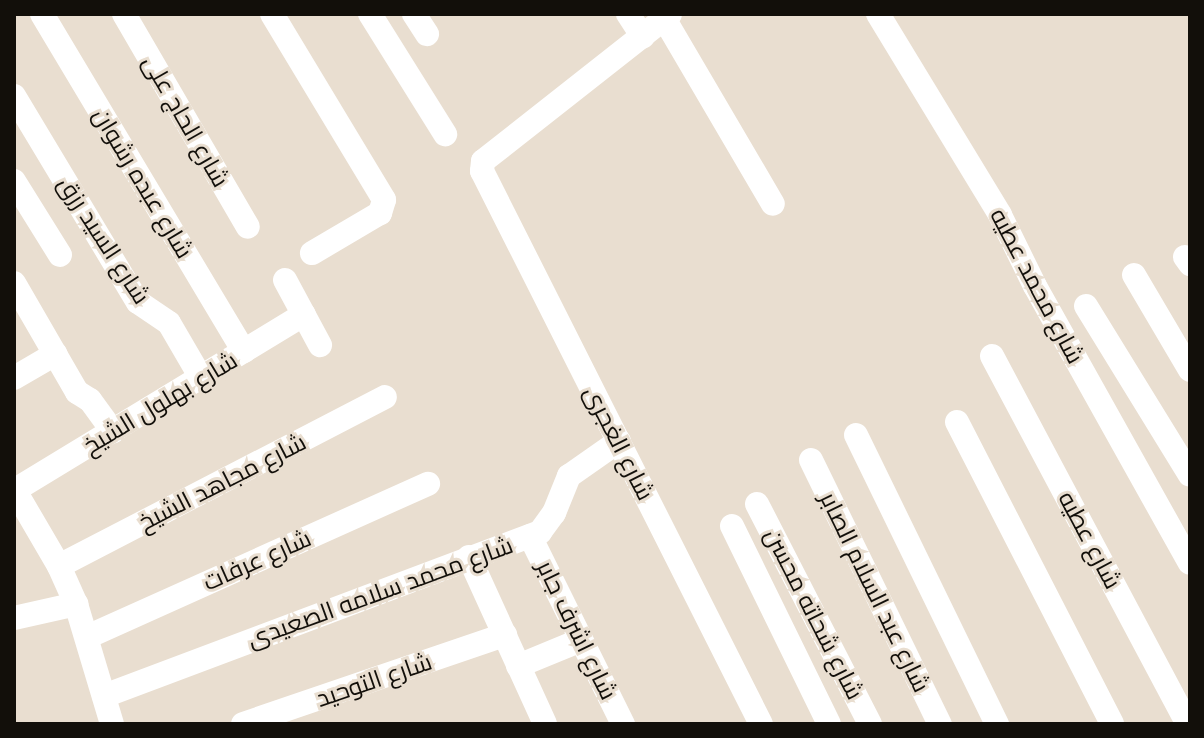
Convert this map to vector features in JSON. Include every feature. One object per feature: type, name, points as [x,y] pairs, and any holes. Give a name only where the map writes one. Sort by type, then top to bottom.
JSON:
[{"type":"street","name":"شارع عبده رشوان","points":[[42,14],[244,351]]},
{"type":"street","name":"شارع الحاج على","points":[[124,14],[248,227]]},
{"type":"street","points":[[272,14],[384,200],[380,213],[312,253]]},
{"type":"street","points":[[370,14],[445,134]]},
{"type":"street","points":[[628,14],[643,37],[668,17],[773,204]]},
{"type":"street","name":"شارع محمد عطيه","points":[[878,14],[1000,215],[1035,286],[1190,563]]},
{"type":"street","name":"شارع الغجرى","points":[[643,37],[483,161],[482,171],[761,724]]},
{"type":"street","name":"شارع السيد رزق","points":[[14,96],[138,302],[169,323],[201,378]]},
{"type":"street","points":[[14,181],[60,255]]},
{"type":"street","points":[[1134,275],[1190,370]]},
{"type":"street","points":[[285,280],[320,345]]},
{"type":"street","points":[[14,284],[77,392],[90,400],[113,432]]},
{"type":"street","points":[[1086,306],[1190,475]]},
{"type":"street","name":"شارع بهلول الشيخ","points":[[14,489],[304,314]]},
{"type":"street","points":[[14,378],[55,354]]},
{"type":"street","name":"شارع عطيه","points":[[992,356],[1188,724]]},
{"type":"street","name":"شارع مجاهد الشيخ","points":[[59,566],[385,397]]},
{"type":"street","points":[[957,422],[1112,724]]},
{"type":"street","points":[[856,435],[997,724]]},
{"type":"street","name":"شارع محمد سلامه الصعيدى","points":[[104,696],[530,536],[549,522],[569,476],[619,441]]},
{"type":"street","name":"شارع عبد السلام الصابر","points":[[811,460],[940,724]]},
{"type":"street","name":"شارع عرفات","points":[[87,637],[428,484]]},
{"type":"street","points":[[14,489],[59,566],[76,604],[112,724]]},
{"type":"street","name":"شارع شحاته محسن","points":[[757,504],[870,724]]},
{"type":"street","points":[[732,526],[829,724]]},
{"type":"street","name":"شارع اشرف جابر","points":[[530,536],[623,724]]},
{"type":"street","points":[[469,557],[545,724]]},
{"type":"street","points":[[14,618],[76,604]]},
{"type":"street","name":"شارع التوحيد","points":[[243,724],[505,635]]},
{"type":"street","points":[[518,666],[581,640]]}]
